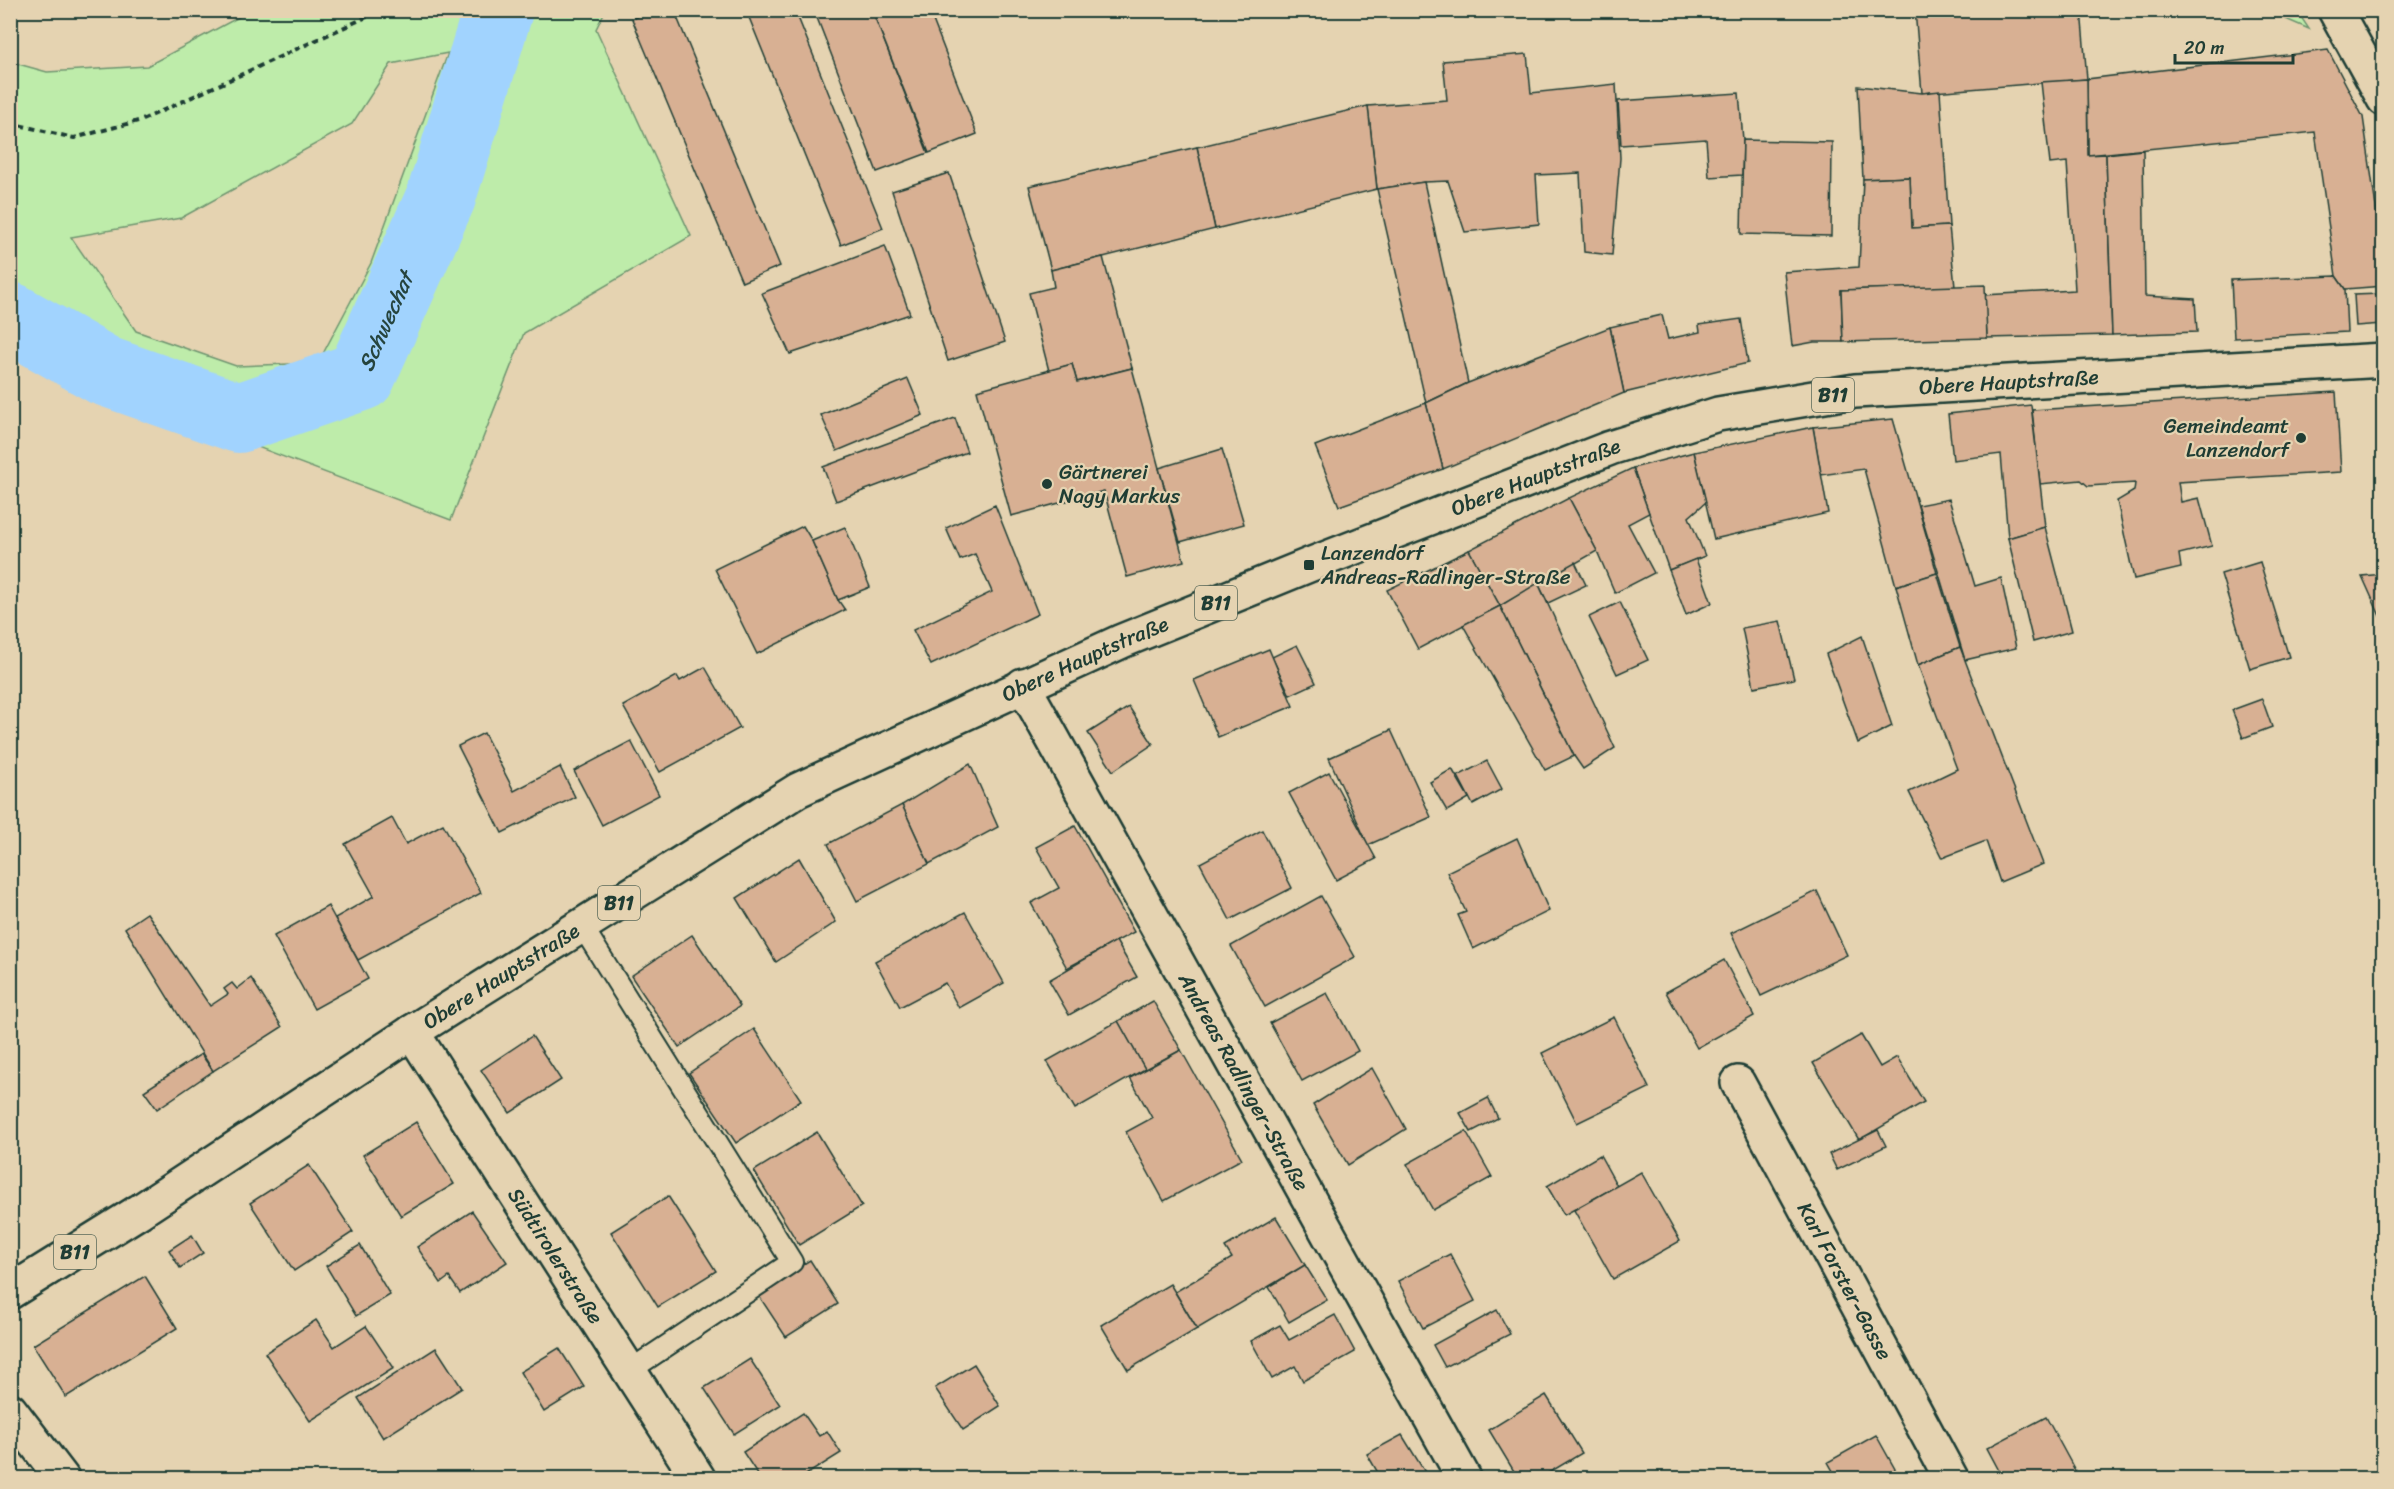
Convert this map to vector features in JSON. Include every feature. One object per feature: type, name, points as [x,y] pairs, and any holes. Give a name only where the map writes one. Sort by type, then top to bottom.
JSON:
[{"type":"main road","points":[[2335,10],[2384,99]]},
{"type":"main road","name":"Obere Hauptstraße","points":[[10,1292],[140,1211],[412,1032],[798,790],[1122,641],[1365,543],[1610,448],[1718,414],[1854,391],[2384,360]]},
{"type":"main road","name":"Andreas Radlinger-Straße","points":[[1023,685],[1464,1479]]},
{"type":"main road","name":"Südtirolerstraße","points":[[412,1032],[698,1479]]},
{"type":"main road","name":"Karl Forster-Gasse","points":[[1738,1083],[1951,1479]]},
{"type":"main road","points":[[10,1410],[62,1479]]},
{"type":"lane","points":[[582,926],[792,1262],[628,1371]]},
{"type":"path","points":[[10,123],[74,138],[142,120],[370,15],[374,10]]},
{"type":"green space","points":[[252,10],[605,11],[596,29],[691,236],[524,333],[451,520],[11,354],[11,62],[47,72],[147,66]],"holes":[[[448,53],[371,263],[318,363],[236,366],[136,331],[71,237],[181,218],[352,124],[391,64]]]},
{"type":"green space","points":[[2267,11],[2297,11],[2309,29]]},
{"type":"building","points":[[652,10],[674,10],[780,266],[742,282],[632,19]]},
{"type":"building","points":[[746,10],[795,10],[883,228],[841,245]]},
{"type":"building","points":[[814,10],[872,10],[928,153],[877,172]]},
{"type":"building","points":[[872,10],[929,10],[977,134],[929,153]]},
{"type":"building","points":[[1915,10],[2081,10],[2087,79],[1922,93]]},
{"type":"building","points":[[2328,50],[2363,117],[2384,263],[2384,286],[2345,289],[2336,276],[2315,132],[2088,155],[2087,79]]},
{"type":"building","points":[[1527,54],[1531,93],[1616,84],[1620,158],[1612,255],[1584,252],[1580,173],[1536,175],[1539,224],[1465,232],[1448,181],[1377,189],[1368,106],[1447,100],[1443,61]]},
{"type":"building","points":[[2087,79],[2088,155],[2106,154],[2112,335],[1987,338],[1984,295],[2075,290],[2067,162],[2050,164],[2041,82]]},
{"type":"building","points":[[1858,86],[1922,93],[1940,91],[1949,226],[1912,228],[1910,177],[1863,179]]},
{"type":"building","points":[[1739,93],[1743,140],[1742,175],[1709,177],[1706,139],[1621,145],[1618,101]]},
{"type":"building","points":[[1368,106],[1377,189],[1215,229],[1197,147]]},
{"type":"building","points":[[1743,140],[1832,142],[1831,236],[1741,234]]},
{"type":"building","points":[[1197,147],[1215,229],[1051,270],[1029,186]]},
{"type":"building","points":[[2143,150],[2145,296],[2195,299],[2197,332],[2112,335],[2106,154]]},
{"type":"building","points":[[949,173],[1005,342],[948,361],[892,191]]},
{"type":"building","points":[[1910,177],[1912,228],[1949,226],[1955,287],[1841,290],[1843,342],[1814,342],[1792,346],[1784,272],[1859,267],[1863,179]]},
{"type":"building","points":[[1424,182],[1468,383],[1426,403],[1377,189]]},
{"type":"building","points":[[885,246],[910,314],[790,354],[762,293]]},
{"type":"building","points":[[1103,257],[1132,368],[1077,382],[1072,364],[1049,371],[1029,293],[1054,287],[1051,270]]},
{"type":"building","points":[[2336,276],[2345,289],[2347,332],[2234,338],[2231,280]]},
{"type":"building","points":[[1985,285],[1987,338],[1843,342],[1841,290]]},
{"type":"building","points":[[2380,294],[2382,324],[2356,326],[2354,295]]},
{"type":"building","points":[[1662,315],[1668,339],[1700,332],[1699,325],[1741,319],[1748,363],[1624,393],[1610,327]]},
{"type":"building","points":[[1610,327],[1624,393],[1443,469],[1426,403],[1468,383]]},
{"type":"building","points":[[1072,364],[1077,382],[1132,368],[1184,561],[1127,577],[1104,491],[1011,516],[977,390]]},
{"type":"building","points":[[908,379],[923,415],[837,451],[821,415]]},
{"type":"building","points":[[2336,392],[2341,472],[2178,482],[2181,502],[2199,498],[2212,546],[2179,554],[2181,568],[2134,579],[2117,501],[2134,491],[2135,483],[2088,486],[2081,480],[2040,484],[2032,410]]},
{"type":"building","points":[[1426,403],[1443,469],[1339,506],[1315,446]]},
{"type":"building","points":[[2031,405],[2045,527],[2008,538],[2001,454],[1953,460],[1948,414]]},
{"type":"building","points":[[955,418],[967,452],[836,501],[823,467]]},
{"type":"building","points":[[1893,419],[1937,573],[1896,586],[1864,469],[1821,475],[1813,427]]},
{"type":"building","points":[[1813,427],[1828,513],[1714,539],[1694,452]]},
{"type":"building","points":[[1222,449],[1244,524],[1180,542],[1159,468]]},
{"type":"building","points":[[1694,452],[1706,502],[1689,517],[1705,556],[1669,570],[1633,468]]},
{"type":"building","points":[[1633,468],[1649,513],[1628,524],[1654,573],[1615,593],[1597,551],[1569,498]]},
{"type":"building","points":[[1569,498],[1597,551],[1500,606],[1469,550]]},
{"type":"building","points":[[1949,499],[1975,586],[2001,578],[2016,648],[1965,660],[1918,505]]},
{"type":"building","points":[[995,505],[1038,614],[931,665],[913,630],[992,592],[975,554],[960,560],[946,528]]},
{"type":"building","points":[[803,526],[845,610],[757,654],[715,569]]},
{"type":"building","points":[[845,527],[870,587],[838,600],[812,541]]},
{"type":"building","points":[[2045,527],[2072,631],[2033,642],[2008,538]]},
{"type":"building","points":[[1469,550],[1500,606],[1418,649],[1387,590]]},
{"type":"building","points":[[1696,559],[1712,603],[1686,615],[1669,570]]},
{"type":"building","points":[[1575,562],[1586,585],[1548,603],[1538,583]]},
{"type":"building","points":[[2260,562],[2289,657],[2250,669],[2221,574]]},
{"type":"building","points":[[1937,573],[1960,647],[1918,665],[1896,586]]},
{"type":"building","points":[[2384,574],[2384,625],[2362,576]]},
{"type":"building","points":[[1538,583],[1615,748],[1583,769],[1574,756],[1500,606]]},
{"type":"building","points":[[1620,602],[1648,660],[1617,674],[1589,617]]},
{"type":"building","points":[[1500,606],[1574,756],[1545,770],[1463,625]]},
{"type":"building","points":[[1780,621],[1794,679],[1754,687],[1742,628]]},
{"type":"building","points":[[1862,636],[1892,726],[1858,743],[1826,654]]},
{"type":"building","points":[[1297,645],[1316,683],[1290,695],[1272,657]]},
{"type":"building","points":[[1960,647],[2043,864],[2000,882],[1986,841],[1942,858],[1909,792],[1957,769],[1918,665]]},
{"type":"building","points":[[1269,649],[1293,706],[1218,737],[1194,680]]},
{"type":"building","points":[[705,667],[740,728],[660,772],[623,706],[677,676],[680,681]]},
{"type":"building","points":[[2262,699],[2272,727],[2243,738],[2232,710]]},
{"type":"building","points":[[1129,707],[1153,744],[1113,771],[1088,733]]},
{"type":"building","points":[[1391,730],[1431,817],[1368,845],[1329,758]]},
{"type":"building","points":[[484,733],[514,791],[560,767],[575,797],[502,833],[458,746]]},
{"type":"building","points":[[631,741],[659,795],[602,825],[574,771]]},
{"type":"building","points":[[1487,761],[1502,789],[1473,805],[1458,776]]},
{"type":"building","points":[[970,764],[998,827],[929,864],[902,805]]},
{"type":"building","points":[[1452,769],[1469,798],[1447,811],[1430,782]]},
{"type":"building","points":[[1329,772],[1376,859],[1336,880],[1289,793]]},
{"type":"building","points":[[902,805],[929,864],[857,901],[828,844]]},
{"type":"building","points":[[392,818],[406,844],[443,824],[481,893],[358,960],[335,918],[374,896],[345,844]]},
{"type":"building","points":[[1075,826],[1134,932],[1067,968],[1031,903],[1059,888],[1036,847]]},
{"type":"building","points":[[1262,830],[1292,888],[1230,920],[1200,863]]},
{"type":"building","points":[[1517,838],[1549,911],[1473,949],[1458,915],[1466,912],[1447,872]]},
{"type":"building","points":[[799,858],[836,922],[776,962],[737,898]]},
{"type":"building","points":[[1817,891],[1847,955],[1761,996],[1731,933]]},
{"type":"building","points":[[1321,896],[1355,957],[1265,1007],[1231,946]]},
{"type":"building","points":[[328,906],[368,979],[314,1009],[274,936]]},
{"type":"building","points":[[965,912],[1004,983],[959,1008],[945,983],[900,1007],[875,961]]},
{"type":"building","points":[[147,913],[210,1006],[228,994],[224,989],[232,983],[237,989],[251,978],[282,1027],[213,1071],[125,928]]},
{"type":"building","points":[[692,935],[740,1006],[679,1047],[631,976]]},
{"type":"building","points":[[1116,941],[1137,977],[1069,1015],[1049,980]]},
{"type":"building","points":[[1724,960],[1754,1016],[1697,1048],[1666,992]]},
{"type":"building","points":[[1327,993],[1358,1051],[1302,1081],[1270,1023]]},
{"type":"building","points":[[1153,1001],[1181,1050],[1145,1069],[1118,1021]]},
{"type":"building","points":[[1614,1017],[1649,1088],[1577,1123],[1542,1053]]},
{"type":"building","points":[[1118,1021],[1145,1069],[1075,1109],[1047,1061]]},
{"type":"building","points":[[754,1029],[801,1100],[736,1143],[689,1073]]},
{"type":"building","points":[[1861,1035],[1880,1067],[1897,1057],[1924,1102],[1859,1140],[1813,1063]]},
{"type":"building","points":[[532,1036],[561,1080],[510,1113],[481,1070]]},
{"type":"building","points":[[1181,1050],[1242,1159],[1164,1201],[1126,1132],[1152,1118],[1130,1078]]},
{"type":"building","points":[[201,1054],[213,1071],[157,1109],[144,1091]]},
{"type":"building","points":[[1372,1068],[1406,1129],[1348,1165],[1313,1105]]},
{"type":"building","points":[[1488,1098],[1498,1118],[1471,1132],[1460,1113]]},
{"type":"building","points":[[416,1122],[454,1184],[401,1216],[363,1155]]},
{"type":"building","points":[[1878,1130],[1886,1146],[1837,1170],[1829,1154]]},
{"type":"building","points":[[1466,1131],[1492,1177],[1433,1210],[1407,1164]]},
{"type":"building","points":[[817,1132],[862,1206],[799,1245],[754,1171]]},
{"type":"building","points":[[1600,1155],[1617,1186],[1564,1215],[1547,1186]]},
{"type":"building","points":[[309,1165],[353,1232],[294,1271],[250,1203]]},
{"type":"building","points":[[1641,1172],[1680,1241],[1613,1279],[1574,1210]]},
{"type":"building","points":[[668,1196],[716,1271],[658,1307],[611,1232]]},
{"type":"building","points":[[472,1211],[507,1262],[460,1293],[449,1277],[441,1283],[417,1247]]},
{"type":"building","points":[[1276,1217],[1305,1265],[1197,1329],[1175,1292],[1232,1258],[1225,1247]]},
{"type":"building","points":[[192,1235],[203,1253],[180,1268],[169,1250]]},
{"type":"building","points":[[360,1245],[390,1295],[356,1316],[326,1266]]},
{"type":"building","points":[[1450,1254],[1475,1301],[1423,1328],[1398,1281]]},
{"type":"building","points":[[810,1260],[838,1304],[786,1337],[757,1293]]},
{"type":"building","points":[[1305,1265],[1327,1300],[1289,1322],[1269,1287]]},
{"type":"building","points":[[145,1276],[177,1328],[66,1397],[33,1345]]},
{"type":"building","points":[[1170,1284],[1197,1329],[1128,1370],[1101,1325]]},
{"type":"building","points":[[1497,1310],[1510,1334],[1445,1367],[1433,1345]]},
{"type":"building","points":[[1335,1315],[1355,1352],[1303,1381],[1295,1366],[1272,1379],[1251,1341],[1280,1325],[1289,1340]]},
{"type":"building","points":[[316,1320],[334,1347],[366,1326],[394,1368],[310,1421],[265,1353]]},
{"type":"building","points":[[436,1348],[462,1388],[383,1438],[358,1398]]},
{"type":"building","points":[[559,1348],[584,1387],[544,1412],[520,1372]]},
{"type":"building","points":[[750,1359],[780,1405],[734,1434],[704,1388]]},
{"type":"building","points":[[974,1364],[1000,1406],[963,1430],[935,1388]]},
{"type":"building","points":[[1546,1395],[1582,1453],[1540,1478],[1518,1478],[1489,1430]]},
{"type":"building","points":[[803,1413],[819,1436],[827,1431],[841,1453],[801,1478],[760,1478],[743,1452]]},
{"type":"building","points":[[2046,1417],[2077,1474],[2067,1478],[2003,1478],[1987,1448]]},
{"type":"building","points":[[1402,1435],[1428,1477],[1381,1478],[1367,1454]]},
{"type":"building","points":[[1876,1435],[1900,1478],[1837,1478],[1828,1462]]},
{"type":"building","points":[[190,1472],[195,1478],[181,1478]]},
{"type":"waterway","name":"Schwechat","points":[[10,317],[105,371],[239,418],[361,376],[441,197],[498,10]]},
{"type":"place","name":"Gemeindeamt Lanzendorf","points":[[2301,438]]},
{"type":"place","name":"Gärtnerei Nagy Markus","points":[[1047,484]]},
{"type":"place","name":"Lanzendorf Andreas-Radlinger-Straße","points":[[1309,565]]}]
